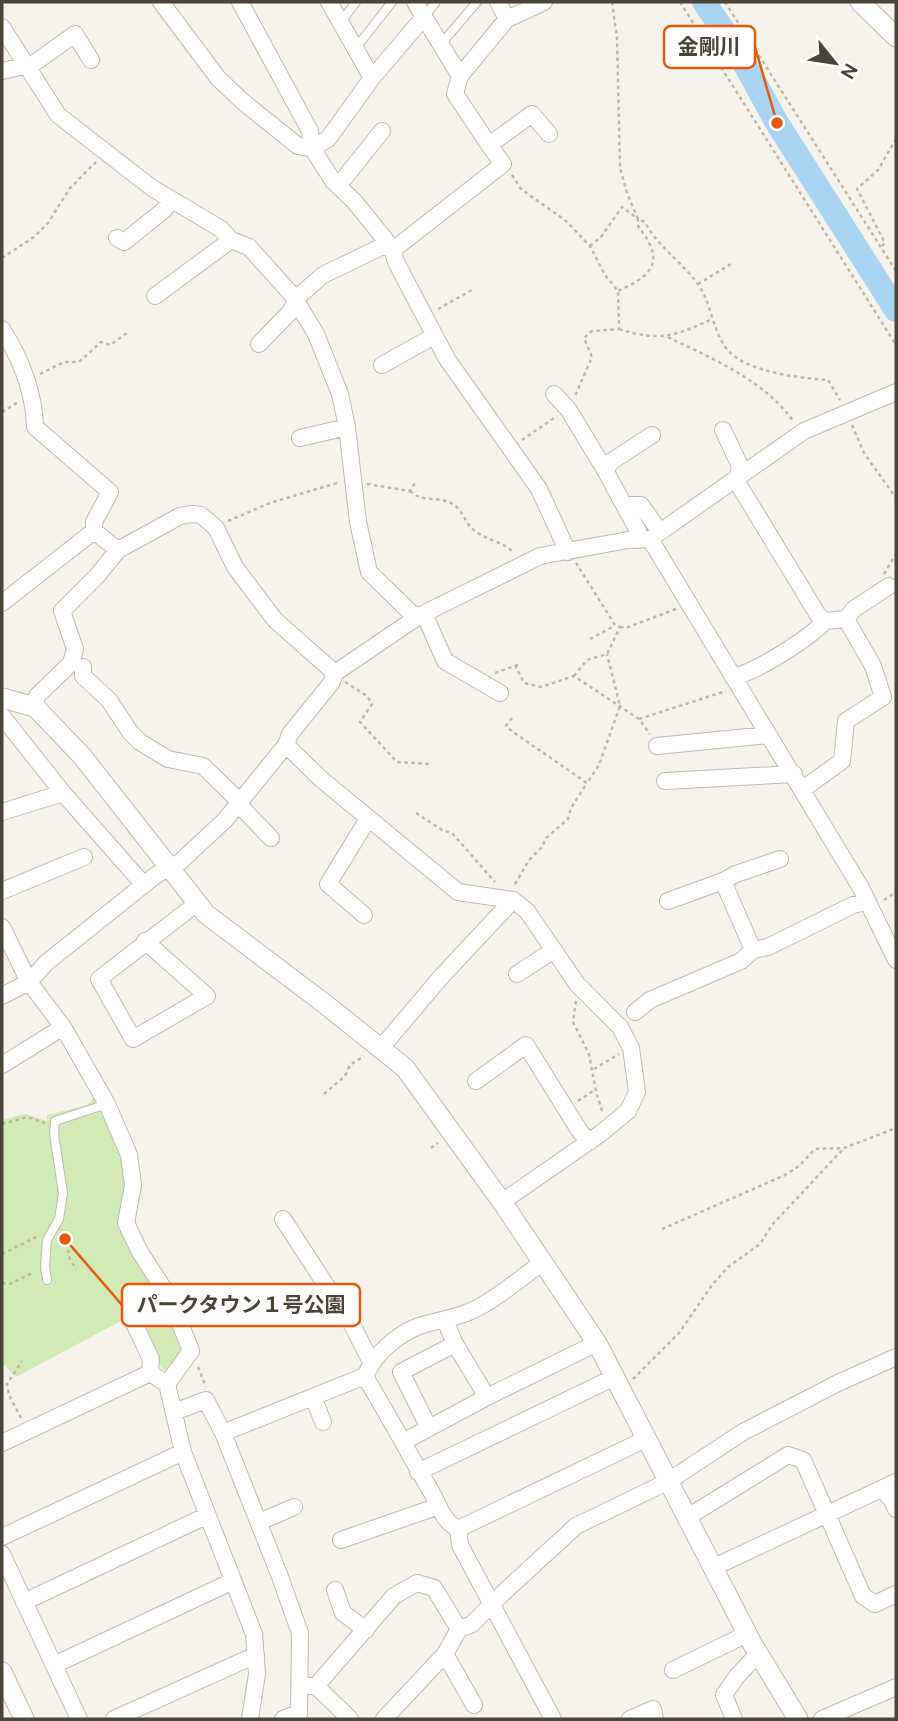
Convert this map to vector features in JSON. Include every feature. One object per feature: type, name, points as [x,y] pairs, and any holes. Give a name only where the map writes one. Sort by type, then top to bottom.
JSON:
[{"type":"street","points":[[240,2],[310,131],[312,148],[338,186],[354,201],[391,248],[433,336],[539,489],[568,552]]},
{"type":"street","points":[[329,2],[372,78]]},
{"type":"street","points":[[415,2],[460,76]]},
{"type":"street","points":[[498,2],[507,19]]},
{"type":"street","points":[[259,344],[290,312],[296,301],[323,275],[382,247],[391,248],[416,232],[503,164],[455,94],[460,76],[507,19],[544,2]]},
{"type":"street","points":[[860,2],[896,37]]},
{"type":"street","points":[[168,5],[218,78],[298,146],[312,148],[328,139],[372,78],[424,17]]},
{"type":"street","points":[[2,27],[58,115],[152,188],[221,229],[231,240],[248,247],[296,301],[316,334],[340,394],[347,427],[352,486],[369,572],[411,613],[426,618],[445,661],[500,693]]},
{"type":"street","points":[[2,71],[33,64],[75,34],[91,60]]},
{"type":"street","points":[[489,145],[545,103]]},
{"type":"street","points":[[532,114],[549,134]]},
{"type":"street","points":[[338,186],[382,131]]},
{"type":"street","points":[[117,238],[124,242],[171,200]]},
{"type":"street","points":[[155,296],[231,240]]},
{"type":"street","points":[[2,329],[12,344],[34,402],[35,427],[110,492],[93,522],[94,531],[118,550]]},
{"type":"street","points":[[382,365],[433,336]]},
{"type":"street","points":[[2,996],[29,982],[46,963],[156,875],[180,862],[225,820],[279,750],[286,745],[290,734],[332,682],[335,673],[419,616],[540,556],[650,537],[800,434],[896,392]]},
{"type":"street","points":[[554,394],[568,408],[627,508],[650,537],[735,681],[794,774],[861,888],[896,960]]},
{"type":"street","points":[[300,438],[347,427]]},
{"type":"street","points":[[723,430],[740,466],[737,482],[818,615],[825,621],[846,620]]},
{"type":"street","points":[[605,470],[612,461],[652,435]]},
{"type":"street","points":[[271,838],[203,766],[168,759],[139,743],[109,700],[83,676],[83,663],[75,649],[62,611],[97,576],[118,550],[180,516],[201,515],[216,528],[234,567],[275,620],[335,673]]},
{"type":"street","points":[[5,594],[94,531]]},
{"type":"street","points":[[846,620],[854,609],[890,586]]},
{"type":"street","points":[[803,789],[842,761],[846,721],[883,697],[873,666],[846,620]]},
{"type":"street","points":[[735,681],[782,653],[825,621]]},
{"type":"street","points":[[35,707],[37,696],[83,663]]},
{"type":"street","points":[[2,698],[35,707],[82,756],[206,914],[405,1068],[502,1202],[597,1343],[747,1634],[798,1719]]},
{"type":"street","points":[[2,716],[9,737],[63,793],[144,885]]},
{"type":"street","points":[[657,746],[768,735]]},
{"type":"street","points":[[286,745],[321,779],[458,892],[513,900],[527,911],[577,984],[620,1027],[631,1048],[637,1092],[628,1111],[589,1142],[502,1202]]},
{"type":"street","points":[[665,781],[794,774]]},
{"type":"street","points":[[2,812],[63,793]]},
{"type":"street","points":[[364,915],[328,884],[368,819]]},
{"type":"street","points":[[2,891],[85,857]]},
{"type":"street","points":[[668,901],[780,859]]},
{"type":"street","points":[[723,881],[753,950]]},
{"type":"street","points":[[377,1044],[513,900]]},
{"type":"street","points":[[635,1012],[650,1000],[741,961],[753,950],[768,947],[853,905],[866,902]]},
{"type":"street","points":[[145,942],[207,996],[133,1039],[99,979],[145,942],[196,904]]},
{"type":"street","points":[[2,928],[8,952],[63,1027],[107,1104],[129,1155],[133,1185],[126,1223],[170,1300],[191,1351],[167,1384]]},
{"type":"street","points":[[517,974],[554,950]]},
{"type":"street","points":[[2,1065],[63,1027]]},
{"type":"street","points":[[476,1081],[526,1045],[589,1142]]},
{"type":"street","points":[[283,1219],[345,1311],[368,1369],[418,1472],[433,1495],[436,1507],[451,1525],[458,1529]]},
{"type":"street","points":[[223,1433],[313,1397],[368,1369],[401,1335],[421,1325],[473,1310],[542,1262]]},
{"type":"street","points":[[131,1317],[151,1359],[150,1373]]},
{"type":"street","points":[[445,1320],[455,1345],[487,1397]]},
{"type":"street","points":[[403,1442],[597,1343]]},
{"type":"street","points":[[429,1428],[401,1372],[455,1345]]},
{"type":"street","points":[[384,1719],[445,1654],[459,1629],[472,1624],[576,1526],[667,1482],[743,1432],[838,1383],[896,1357]]},
{"type":"street","points":[[150,1373],[167,1384],[183,1452],[254,1634],[257,1674],[250,1719]]},
{"type":"street","points":[[2,1443],[150,1373]]},
{"type":"street","points":[[418,1472],[618,1383]]},
{"type":"street","points":[[313,1397],[323,1422]]},
{"type":"street","points":[[174,1412],[206,1400],[223,1433],[259,1522],[299,1633],[308,1686],[349,1719]]},
{"type":"street","points":[[458,1529],[646,1439]]},
{"type":"street","points":[[2,1536],[183,1452]]},
{"type":"street","points":[[685,1518],[788,1455],[803,1460],[863,1595],[875,1604],[896,1594]]},
{"type":"street","points":[[712,1568],[889,1485],[896,1509]]},
{"type":"street","points":[[259,1522],[294,1507]]},
{"type":"street","points":[[341,1540],[436,1507]]},
{"type":"street","points":[[24,1602],[206,1516]]},
{"type":"street","points":[[458,1529],[460,1545],[553,1719]]},
{"type":"street","points":[[2,1553],[79,1719]]},
{"type":"street","points":[[54,1665],[233,1581]]},
{"type":"street","points":[[283,1719],[299,1713],[308,1686],[366,1630],[394,1596],[417,1583],[433,1588],[459,1629]]},
{"type":"street","points":[[335,1590],[342,1613],[366,1630]]},
{"type":"street","points":[[674,1670],[747,1634]]},
{"type":"street","points":[[445,1654],[474,1705]]},
{"type":"street","points":[[734,1719],[724,1695],[737,1676],[758,1654]]},
{"type":"street","points":[[123,1718],[256,1655]]},
{"type":"street","points":[[2,1672],[24,1719]]},
{"type":"street","points":[[822,1719],[896,1687]]},
{"type":"street","points":[[630,1719],[653,1709],[655,1719]]},
{"type":"lane","points":[[341,22],[356,2]]},
{"type":"lane","points":[[355,49],[392,2]]},
{"type":"lane","points":[[424,17],[436,2]]},
{"type":"lane","points":[[441,44],[477,2]]},
{"type":"lane","points":[[47,1280],[47,1240],[60,1219],[63,1193],[55,1121],[107,1104]]},
{"type":"path","points":[[612,2],[617,38],[620,168],[638,219],[637,224],[651,245],[653,254],[652,268],[648,274],[618,292]]},
{"type":"path","points":[[680,2],[896,345]]},
{"type":"path","points":[[725,2],[896,271]]},
{"type":"path","points":[[882,246],[885,243],[857,189],[878,170],[896,139]]},
{"type":"path","points":[[2,258],[34,237],[48,223],[70,188],[107,153]]},
{"type":"path","points":[[503,164],[521,189],[566,221],[590,246],[605,275],[618,292],[619,329]]},
{"type":"path","points":[[590,246],[601,237],[622,207],[645,222],[653,238],[673,254],[698,284],[726,348],[737,358],[790,378],[828,380],[848,412],[864,453],[896,498]]},
{"type":"path","points":[[698,284],[704,283],[732,264]]},
{"type":"path","points":[[424,317],[472,290]]},
{"type":"path","points":[[668,337],[712,319]]},
{"type":"path","points":[[510,447],[568,408],[592,357],[584,338],[592,331],[619,329],[668,337],[723,364],[771,394],[783,406],[800,434]]},
{"type":"path","points":[[2,412],[26,397],[34,377],[64,362],[79,362],[101,342],[110,345],[127,333]]},
{"type":"path","points":[[216,528],[270,502],[348,480],[352,486],[360,483],[410,491],[425,500],[449,501],[460,509],[467,524],[477,533],[511,550],[521,566]]},
{"type":"path","points":[[410,491],[415,483]]},
{"type":"path","points":[[568,552],[615,625],[626,628],[689,604]]},
{"type":"path","points":[[590,639],[615,625]]},
{"type":"path","points":[[513,900],[512,890],[523,870],[546,838],[568,819],[571,808],[598,765],[620,706],[607,654],[620,627]]},
{"type":"path","points":[[475,678],[518,665],[524,683],[541,687],[574,676],[587,660],[607,654]]},
{"type":"path","points":[[335,673],[367,696],[372,704],[360,722],[397,762],[430,764]]},
{"type":"path","points":[[574,676],[639,719],[657,746]]},
{"type":"path","points":[[639,719],[735,681]]},
{"type":"path","points":[[512,718],[506,726],[587,783]]},
{"type":"path","points":[[416,813],[442,830],[452,833],[513,900]]},
{"type":"path","points":[[577,984],[573,1022],[584,1041],[593,1070],[596,1092],[604,1117],[611,1126]]},
{"type":"path","points":[[324,1094],[345,1076],[350,1065],[377,1044]]},
{"type":"path","points":[[593,1070],[631,1048]]},
{"type":"path","points":[[566,1109],[593,1091],[596,1092]]},
{"type":"path","points":[[2,1124],[27,1117],[55,1126]]},
{"type":"path","points":[[662,1229],[785,1175],[799,1166],[815,1149],[844,1148],[896,1128]]},
{"type":"path","points":[[618,1383],[629,1383],[679,1333],[712,1285],[728,1267],[760,1244],[772,1225],[844,1148]]},
{"type":"path","points":[[55,1227],[70,1236],[67,1251],[71,1263],[77,1269]]},
{"type":"path","points":[[2,1254],[33,1237],[50,1236]]},
{"type":"path","points":[[2,1283],[10,1283],[45,1267]]},
{"type":"path","points":[[191,1351],[208,1392],[206,1400]]},
{"type":"path","points":[[22,1361],[7,1384],[9,1395],[27,1431]]},
{"type":"green space","points":[[95,1095],[121,1157],[127,1185],[119,1217],[167,1308],[185,1350],[172,1371],[162,1369],[134,1314],[16,1377],[2,1363],[2,1120],[25,1114],[47,1121],[47,1115],[88,1105]]},
{"type":"waterway","points":[[704,2],[738,52],[777,123],[896,310]]},
{"type":"place","name":"金剛川","points":[[777,123]]},
{"type":"place","name":"パークタウン１号公園","points":[[65,1239]]}]
